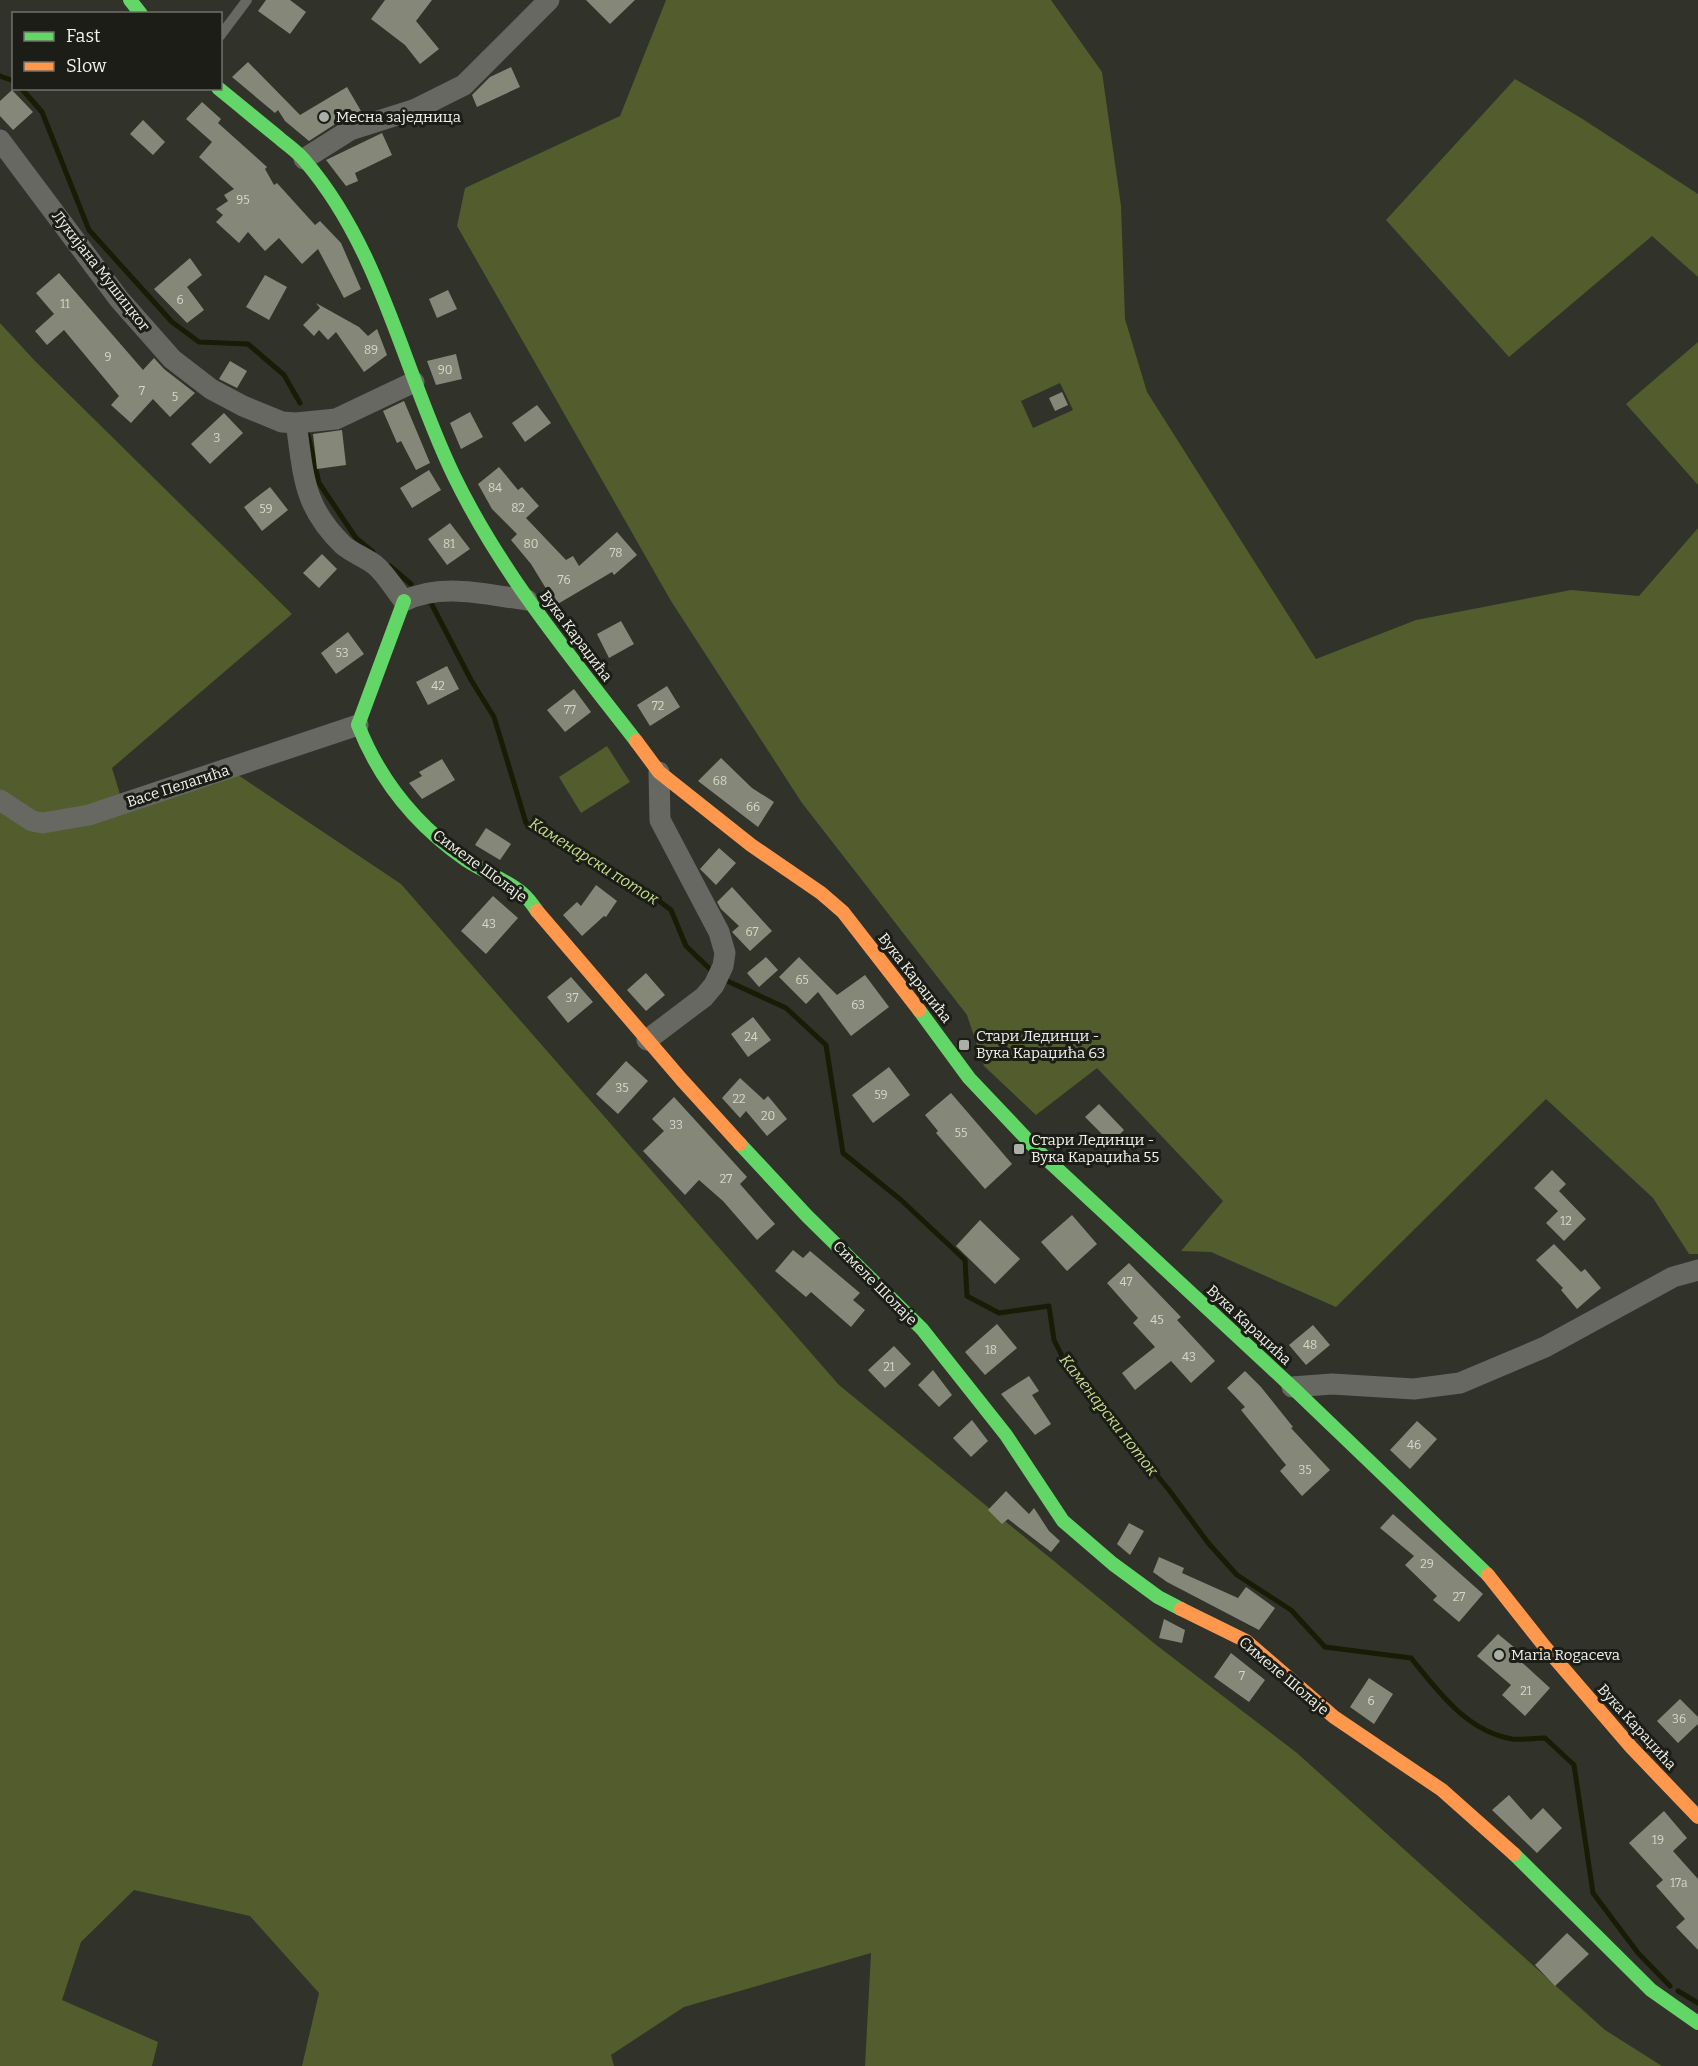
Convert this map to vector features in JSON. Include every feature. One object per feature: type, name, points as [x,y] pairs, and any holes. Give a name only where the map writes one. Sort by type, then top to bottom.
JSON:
[{"type":"street","points":[[130,0],[139,12]]},
{"type":"street","points":[[304,159],[351,130],[416,109],[464,85],[549,0]]},
{"type":"street","name":"Вука Караџића","points":[[220,90],[304,159],[344,213],[360,242],[390,314],[414,382],[454,476],[527,600],[659,772],[751,845],[821,893],[843,912],[916,1005],[969,1078],[1039,1152],[1292,1387],[1496,1583],[1545,1647],[1631,1747],[1698,1817]]},
{"type":"street","name":"Лукијана Мушицког","points":[[0,140],[119,299],[172,359],[211,389],[243,406],[282,422],[296,423],[336,419],[414,382]]},
{"type":"street","points":[[296,423],[302,472],[311,502],[324,525],[345,547],[376,566],[404,601]]},
{"type":"street","points":[[358,725],[404,601],[413,596],[435,591],[458,591],[527,600]]},
{"type":"street","name":"Васе Пелагића","points":[[0,800],[32,821],[44,823],[89,815],[358,725]]},
{"type":"street","name":"Симеле Шолаје","points":[[358,725],[368,750],[388,784],[415,818],[466,860],[522,893],[647,1040],[807,1216],[922,1329],[1006,1435],[1063,1521],[1113,1564],[1158,1598],[1246,1641],[1334,1718],[1442,1790],[1501,1841],[1651,1990],[1698,2023]]},
{"type":"street","points":[[647,1040],[704,997],[718,975],[725,953],[719,932],[660,820],[659,772]]},
{"type":"street","points":[[1292,1387],[1332,1384],[1414,1389],[1460,1383],[1545,1347],[1673,1277],[1698,1270]]},
{"type":"lane","points":[[222,33],[247,0]]},
{"type":"green space","points":[[666,0],[1051,0],[1102,72],[1121,206],[1125,319],[1147,392],[1316,659],[1416,620],[1571,590],[1639,596],[1698,528],[1698,1254],[1689,1254],[1653,1198],[1546,1099],[1336,1307],[1211,1252],[1181,1251],[1223,1201],[1097,1068],[1036,1115],[984,1066],[967,1015],[802,803],[671,601],[457,226],[465,188],[620,116]],"holes":[[[1060,383],[1073,410],[1033,428],[1021,401]]]},
{"type":"green space","points":[[1515,79],[1581,118],[1698,194],[1698,277],[1652,236],[1509,357],[1386,220]]},
{"type":"green space","points":[[0,323],[35,361],[292,614],[112,768],[125,811],[235,773],[401,884],[839,1385],[1155,1644],[1297,1753],[1605,2030],[1662,2066],[865,2066],[871,1953],[684,2007],[611,2055],[614,2066],[302,2066],[319,1993],[250,1916],[134,1890],[81,1942],[62,2000],[158,2042],[152,2066],[0,2066]]},
{"type":"green space","points":[[1698,342],[1698,485],[1626,404]]},
{"type":"green space","points":[[607,746],[630,782],[581,813],[559,777]]},
{"type":"building","points":[[266,0],[290,0],[306,12],[290,34],[258,11]]},
{"type":"building","points":[[385,0],[432,0],[416,21],[439,49],[420,64],[405,45],[371,19]]},
{"type":"building","points":[[586,0],[635,0],[610,24]]},
{"type":"building","points":[[248,62],[300,115],[347,87],[361,111],[343,119],[309,141],[285,121],[278,110],[275,113],[232,77]]},
{"type":"building","points":[[511,67],[520,87],[477,107],[472,95],[490,77]]},
{"type":"building","points":[[12,90],[33,112],[13,130],[0,116],[0,101]]},
{"type":"building","points":[[202,102],[221,119],[218,123],[267,167],[265,169],[274,185],[277,183],[315,225],[320,221],[341,243],[361,289],[344,298],[318,249],[302,264],[279,238],[265,251],[248,232],[239,243],[216,222],[223,215],[216,209],[228,201],[224,195],[234,189],[199,157],[212,142],[186,119]]},
{"type":"building","points":[[143,120],[165,142],[153,155],[130,134]]},
{"type":"building","points":[[382,133],[392,155],[355,173],[358,181],[346,186],[326,160]]},
{"type":"building","points":[[190,258],[202,275],[187,287],[204,310],[187,323],[154,289]]},
{"type":"building","points":[[59,273],[143,370],[154,358],[164,369],[195,393],[170,417],[153,399],[131,423],[111,405],[119,396],[64,330],[47,345],[35,331],[54,314],[36,293]]},
{"type":"building","points":[[265,275],[287,287],[269,320],[246,307]]},
{"type":"building","points":[[448,290],[457,309],[437,318],[429,299]]},
{"type":"building","points":[[316,303],[359,327],[368,336],[377,329],[387,355],[364,372],[336,332],[328,340],[319,330],[314,336],[303,325],[320,308]]},
{"type":"building","points":[[456,354],[462,379],[436,385],[427,361]]},
{"type":"building","points":[[230,361],[247,371],[237,388],[219,379]]},
{"type":"building","points":[[1062,392],[1068,405],[1055,411],[1049,398]]},
{"type":"building","points":[[404,401],[430,463],[416,470],[401,441],[397,443],[383,411]]},
{"type":"building","points":[[537,405],[551,423],[525,442],[512,423]]},
{"type":"building","points":[[470,412],[483,437],[461,449],[450,423]]},
{"type":"building","points":[[224,413],[243,433],[210,464],[191,444]]},
{"type":"building","points":[[342,430],[346,465],[317,469],[313,434]]},
{"type":"building","points":[[499,467],[518,490],[522,487],[539,506],[526,518],[566,560],[573,556],[579,566],[617,532],[637,555],[614,575],[612,572],[556,605],[531,564],[511,540],[517,534],[492,509],[478,484]]},
{"type":"building","points":[[429,470],[441,490],[412,508],[400,488]]},
{"type":"building","points":[[270,487],[288,510],[262,531],[244,507]]},
{"type":"building","points":[[450,523],[470,549],[447,565],[428,539]]},
{"type":"building","points":[[322,554],[337,569],[319,588],[303,573]]},
{"type":"building","points":[[621,621],[634,644],[609,658],[597,634]]},
{"type":"building","points":[[348,632],[364,654],[336,674],[321,653]]},
{"type":"building","points":[[447,666],[459,689],[428,705],[416,682]]},
{"type":"building","points":[[667,686],[680,707],[650,726],[637,705]]},
{"type":"building","points":[[574,689],[591,712],[565,732],[547,710]]},
{"type":"building","points":[[721,758],[752,788],[774,802],[758,827],[698,781]]},
{"type":"building","points":[[442,759],[455,780],[422,799],[409,783],[422,776],[419,772]]},
{"type":"building","points":[[486,828],[511,844],[500,860],[475,845]]},
{"type":"building","points":[[719,848],[736,863],[716,885],[700,869]]},
{"type":"building","points":[[596,885],[617,901],[606,917],[604,916],[582,936],[563,915],[577,902],[581,906]]},
{"type":"building","points":[[732,887],[772,931],[750,951],[732,932],[739,926],[717,902]]},
{"type":"building","points":[[493,896],[518,918],[486,954],[461,931]]},
{"type":"building","points":[[766,957],[778,970],[759,987],[747,973]]},
{"type":"building","points":[[799,957],[837,995],[865,975],[889,1007],[851,1036],[818,992],[806,1004],[779,977]]},
{"type":"building","points":[[646,973],[665,995],[646,1011],[627,990]]},
{"type":"building","points":[[571,977],[593,1002],[568,1023],[547,997]]},
{"type":"building","points":[[753,1017],[771,1040],[748,1057],[731,1034]]},
{"type":"building","points":[[626,1061],[648,1081],[618,1114],[596,1094]]},
{"type":"building","points":[[889,1067],[910,1095],[873,1123],[852,1095]]},
{"type":"building","points":[[740,1078],[764,1100],[768,1096],[787,1119],[767,1136],[746,1111],[740,1118],[722,1098]]},
{"type":"building","points":[[951,1093],[1012,1164],[985,1189],[936,1133],[938,1131],[925,1115]]},
{"type":"building","points":[[674,1097],[747,1177],[740,1184],[775,1224],[757,1240],[723,1201],[699,1180],[685,1195],[643,1151],[664,1131],[652,1119]]},
{"type":"building","points":[[1099,1104],[1124,1130],[1111,1143],[1085,1117]]},
{"type":"building","points":[[1552,1170],[1566,1184],[1559,1191],[1586,1219],[1564,1241],[1546,1223],[1558,1211],[1534,1188]]},
{"type":"building","points":[[1072,1215],[1097,1244],[1067,1271],[1041,1242]]},
{"type":"building","points":[[980,1220],[1020,1259],[995,1284],[956,1246]]},
{"type":"building","points":[[1554,1244],[1581,1272],[1585,1269],[1601,1288],[1577,1309],[1561,1290],[1563,1288],[1536,1260]]},
{"type":"building","points":[[793,1250],[803,1258],[810,1251],[860,1293],[853,1300],[865,1310],[851,1327],[811,1292],[806,1297],[775,1271]]},
{"type":"building","points":[[1129,1263],[1181,1317],[1177,1320],[1215,1361],[1191,1383],[1171,1361],[1135,1390],[1122,1373],[1155,1347],[1133,1323],[1138,1318],[1107,1283]]},
{"type":"building","points":[[997,1324],[1017,1348],[985,1375],[965,1352]]},
{"type":"building","points":[[1313,1325],[1330,1345],[1306,1365],[1289,1345]]},
{"type":"building","points":[[894,1346],[911,1364],[885,1388],[868,1370]]},
{"type":"building","points":[[933,1370],[952,1395],[939,1407],[918,1385]]},
{"type":"building","points":[[1245,1371],[1261,1387],[1293,1427],[1291,1428],[1330,1470],[1302,1496],[1280,1471],[1286,1465],[1241,1410],[1245,1407],[1227,1388]]},
{"type":"building","points":[[1029,1376],[1039,1391],[1032,1395],[1051,1424],[1035,1435],[1001,1394]]},
{"type":"building","points":[[972,1420],[988,1441],[971,1457],[953,1438]]},
{"type":"building","points":[[1417,1421],[1437,1439],[1410,1469],[1390,1450]]},
{"type":"building","points":[[1006,1491],[1029,1514],[1034,1508],[1049,1531],[1060,1541],[1051,1552],[1008,1519],[1002,1524],[988,1510]]},
{"type":"building","points":[[1393,1514],[1483,1594],[1459,1622],[1433,1600],[1437,1596],[1405,1565],[1414,1556],[1380,1528]]},
{"type":"building","points":[[1129,1523],[1144,1531],[1130,1555],[1117,1544]]},
{"type":"building","points":[[1159,1557],[1184,1568],[1182,1573],[1238,1598],[1246,1587],[1275,1608],[1259,1630],[1167,1582],[1153,1572]]},
{"type":"building","points":[[1164,1619],[1185,1630],[1182,1643],[1159,1638]]},
{"type":"building","points":[[1498,1634],[1521,1653],[1517,1658],[1550,1688],[1525,1716],[1502,1695],[1511,1685],[1477,1656]]},
{"type":"building","points":[[1231,1653],[1265,1680],[1249,1702],[1214,1677]]},
{"type":"building","points":[[1369,1678],[1393,1694],[1374,1724],[1350,1707]]},
{"type":"building","points":[[1680,1699],[1698,1717],[1698,1724],[1678,1743],[1657,1721]]},
{"type":"building","points":[[1509,1795],[1531,1820],[1543,1808],[1562,1828],[1537,1853],[1492,1810]]},
{"type":"building","points":[[1664,1811],[1687,1838],[1673,1851],[1698,1879],[1698,1950],[1676,1927],[1685,1919],[1656,1886],[1663,1880],[1629,1843]]},
{"type":"building","points":[[1567,1933],[1589,1954],[1555,1986],[1535,1965]]},
{"type":"waterway","name":"Каменарски поток","points":[[0,76],[12,80]]},
{"type":"waterway","name":"Каменарски поток","points":[[23,90],[42,112],[89,230],[172,322],[199,342],[248,344],[284,375],[300,403]]},
{"type":"waterway","name":"Каменарски поток","points":[[308,435],[319,483],[356,538],[373,552]]},
{"type":"waterway","name":"Каменарски поток","points":[[390,566],[411,584]]},
{"type":"waterway","name":"Каменарски поток","points":[[431,603],[471,680],[494,717],[526,823],[583,858],[638,885],[671,910],[686,946],[713,972]]},
{"type":"waterway","name":"Каменарски поток","points":[[723,979],[786,1008],[826,1045],[843,1153],[901,1200],[965,1260],[967,1296],[999,1313],[1049,1306],[1054,1340],[1066,1364],[1169,1490],[1209,1544],[1237,1575],[1291,1610],[1325,1647],[1411,1658],[1454,1708],[1467,1719],[1496,1735],[1512,1739],[1545,1738],[1574,1765],[1593,1893],[1638,1953],[1670,1986]]},
{"type":"waterway","name":"Каменарски поток","points":[[1678,1991],[1698,2003]]},
{"type":"traffic: fast","points":[[130,0],[139,12]]},
{"type":"traffic: fast","points":[[220,90],[299,155],[331,196],[354,233],[373,273],[436,436],[473,512],[538,613],[636,741]]},
{"type":"traffic: fast","points":[[404,601],[358,725],[377,765],[416,817],[448,847],[466,860],[516,888],[537,911]]},
{"type":"traffic: fast","points":[[919,1010],[969,1078],[1039,1152],[1292,1387],[1488,1575]]},
{"type":"traffic: fast","points":[[740,1144],[807,1216],[922,1329],[1006,1435],[1063,1521],[1113,1564],[1158,1597],[1181,1609]]},
{"type":"traffic: fast","points":[[1514,1854],[1651,1990],[1698,2023]]},
{"type":"traffic: slow","points":[[636,741],[659,772],[751,845],[821,893],[843,912],[919,1010]]},
{"type":"traffic: slow","points":[[537,911],[740,1144]]},
{"type":"traffic: slow","points":[[1488,1575],[1545,1647],[1631,1747],[1698,1817]]},
{"type":"traffic: slow","points":[[1181,1609],[1246,1641],[1334,1717],[1442,1790],[1514,1854]]},
{"type":"place","name":"Месна заједница","points":[[324,117]]},
{"type":"place","name":"Стари Лединци - Вука Караџића 63","points":[[964,1045]]},
{"type":"place","name":"Стари Лединци - Вука Караџића 55","points":[[1019,1149]]},
{"type":"place","name":"Maria Rogaceva","points":[[1499,1655]]}]
